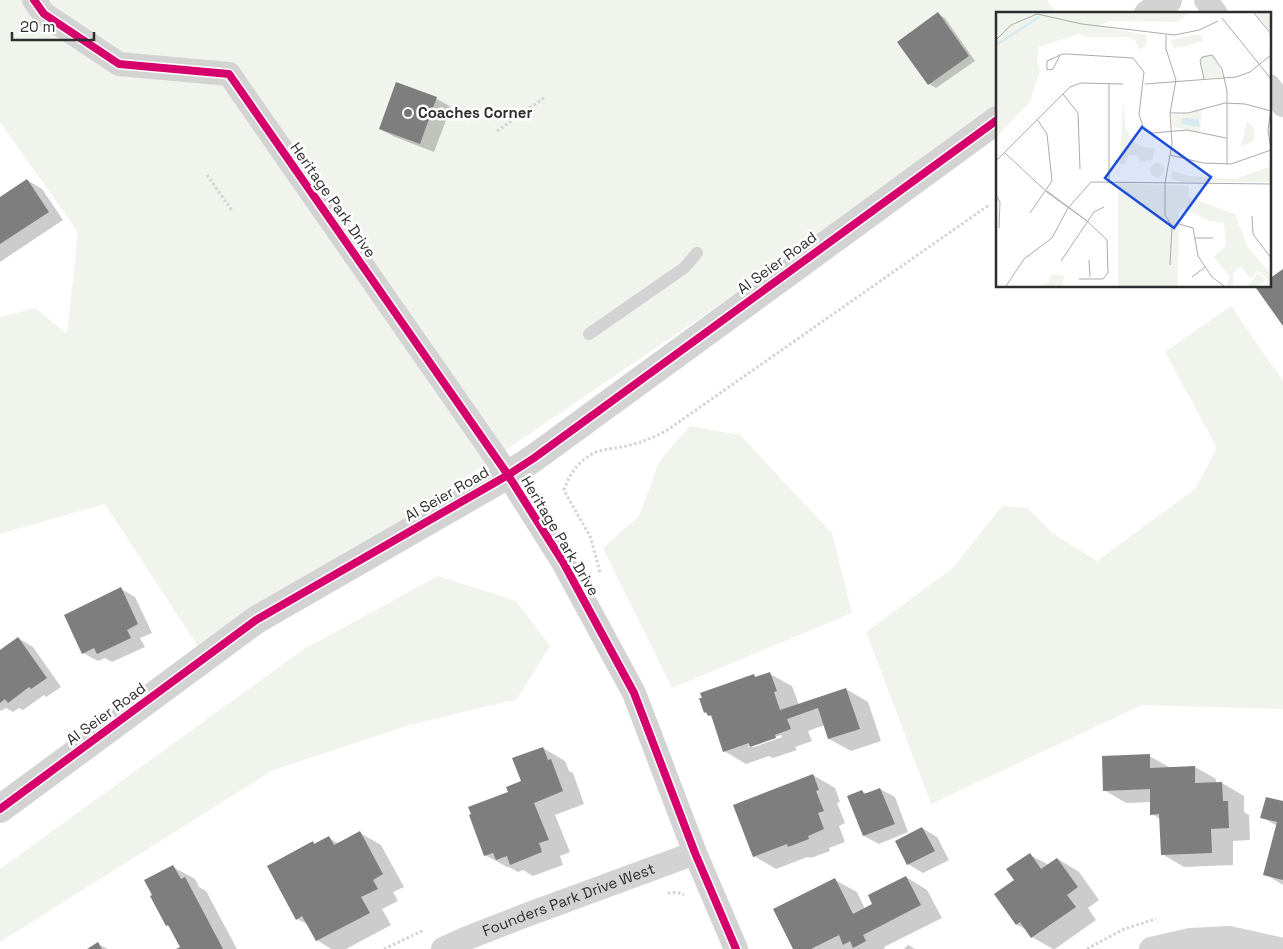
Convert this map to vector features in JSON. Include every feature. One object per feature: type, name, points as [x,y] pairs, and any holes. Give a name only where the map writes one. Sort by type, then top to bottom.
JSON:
[{"type":"street","name":"Heritage Park Drive","points":[[34,0],[44,14],[119,64],[228,74],[508,475],[563,562],[634,693],[695,853],[736,949]]},
{"type":"street","points":[[1151,12],[1168,0]]},
{"type":"street","points":[[1206,0],[1215,12]]},
{"type":"street","points":[[1270,87],[1283,105]]},
{"type":"street","name":"Al Seier Road","points":[[0,809],[256,620],[508,475],[534,458],[996,121]]},
{"type":"street","name":"Founders Park Drive West","points":[[442,949],[467,944],[695,853]]},
{"type":"street","points":[[1151,949],[1190,940],[1229,938],[1278,949]]},
{"type":"lane","points":[[590,334],[684,268],[697,252]]},
{"type":"path","points":[[497,130],[544,98]]},
{"type":"path","points":[[207,175],[233,212]]},
{"type":"path","points":[[602,576],[590,536],[564,490],[568,478],[580,462],[599,451],[629,446],[651,439],[666,431],[989,205]]},
{"type":"path","points":[[664,893],[682,893],[686,897]]},
{"type":"shaded area","points":[[0,0],[1047,0],[1056,12],[996,12],[996,117],[256,620],[199,648],[105,504],[0,534],[0,317],[35,308],[67,334],[78,232],[0,122]]},
{"type":"shaded area","points":[[1231,306],[1283,381],[1283,709],[1142,705],[931,804],[866,632],[953,568],[1002,506],[1028,508],[1052,533],[1097,561],[1195,489],[1217,448],[1165,352]]},
{"type":"shaded area","points":[[690,426],[740,435],[832,533],[852,613],[672,688],[603,548],[639,516],[659,462]]},
{"type":"shaded area","points":[[438,576],[516,601],[550,646],[517,699],[410,725],[273,770],[0,942],[0,869],[304,649]]},
{"type":"building","points":[[938,12],[969,56],[928,85],[897,42]]},
{"type":"building","name":"Coaches Corner","points":[[396,82],[437,97],[420,144],[379,129]]},
{"type":"building","points":[[27,179],[49,212],[0,244],[0,197]]},
{"type":"building","points":[[1283,269],[1283,326],[1256,288],[1270,288],[1270,278]]},
{"type":"building","points":[[121,587],[138,624],[127,630],[131,638],[97,654],[94,648],[82,654],[64,615]]},
{"type":"building","points":[[18,637],[47,678],[31,689],[29,687],[8,703],[5,699],[0,703],[0,650]]},
{"type":"building","points":[[770,672],[777,691],[774,692],[780,710],[846,688],[860,729],[828,739],[818,708],[787,719],[791,729],[775,735],[776,738],[750,747],[749,743],[723,752],[711,715],[708,716],[706,712],[704,713],[699,698],[702,698],[700,693],[754,674],[755,677]]},
{"type":"building","points":[[543,747],[548,760],[551,759],[563,791],[534,803],[549,840],[539,843],[542,852],[510,865],[507,856],[496,860],[493,853],[484,856],[469,815],[471,814],[468,807],[508,792],[506,787],[521,781],[512,758]]},
{"type":"building","points":[[1150,754],[1150,768],[1195,766],[1195,783],[1222,782],[1223,801],[1228,801],[1229,828],[1211,829],[1212,853],[1161,855],[1159,814],[1150,815],[1150,789],[1103,791],[1102,756]]},
{"type":"building","points":[[813,774],[819,790],[816,791],[824,811],[818,813],[824,829],[808,836],[809,839],[788,847],[787,844],[753,857],[733,805]]},
{"type":"building","points":[[880,788],[895,824],[863,836],[847,796],[862,790],[864,794]]},
{"type":"building","points":[[1266,797],[1283,801],[1283,880],[1263,875],[1277,822],[1260,818]]},
{"type":"building","points":[[922,827],[935,851],[907,865],[895,841]]},
{"type":"building","points":[[360,831],[383,874],[373,880],[378,889],[361,897],[370,913],[316,941],[302,916],[296,920],[267,866],[313,841],[314,844],[329,836],[334,845]]},
{"type":"building","points":[[1030,853],[1041,869],[1057,858],[1078,887],[1067,895],[1076,907],[1031,938],[1020,922],[1016,925],[994,894],[1014,880],[1006,869]]},
{"type":"building","points":[[173,865],[181,879],[185,877],[223,949],[176,949],[180,947],[168,925],[166,926],[144,880]]},
{"type":"building","points":[[906,876],[921,905],[863,935],[866,941],[853,948],[850,941],[843,945],[839,935],[811,949],[793,949],[773,909],[835,878],[853,914],[872,904],[868,895]]},
{"type":"building","points":[[98,942],[102,949],[87,949]]},
{"type":"cycle path","points":[[34,0],[44,14],[119,64],[229,74],[508,475],[563,562],[634,693],[695,853],[736,949]]},
{"type":"cycle path","points":[[0,809],[256,620],[508,475],[534,458],[996,121]]},
{"type":"place","name":"Coaches Corner","points":[[408,113]]}]
